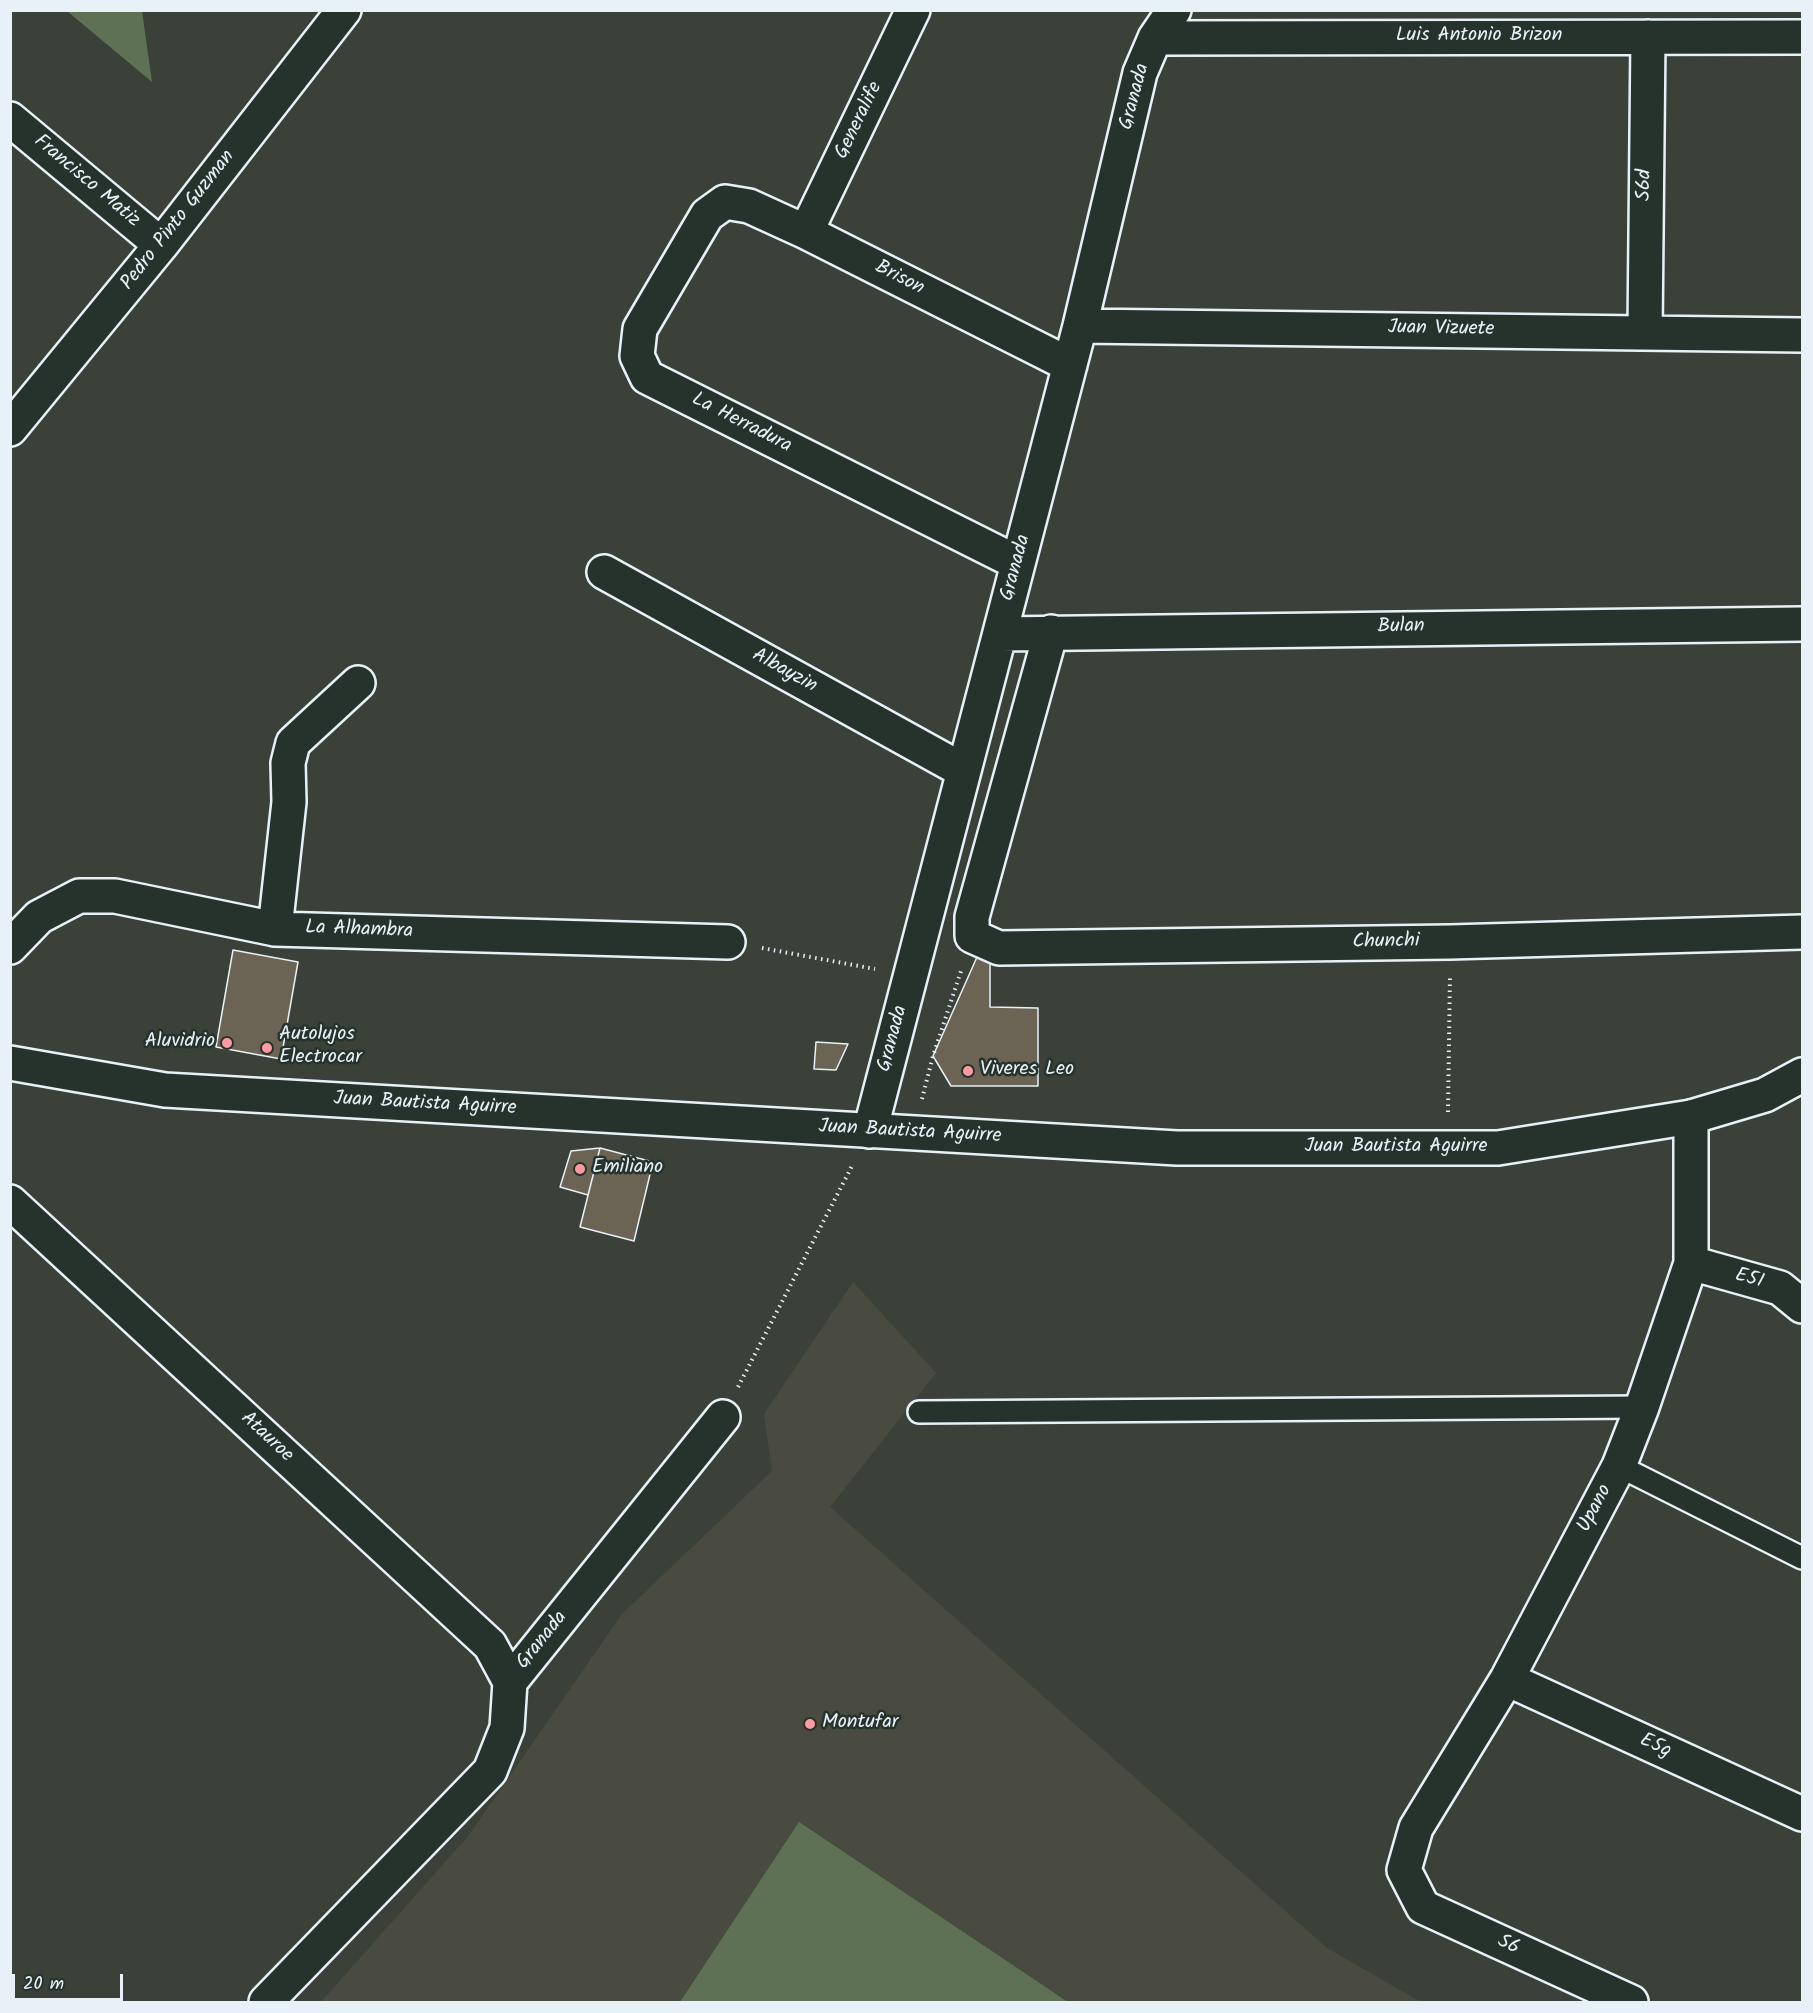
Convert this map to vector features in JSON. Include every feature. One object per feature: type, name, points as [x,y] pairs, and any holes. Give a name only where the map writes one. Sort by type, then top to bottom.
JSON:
[{"type":"street","name":"Pedro Pinto Guzman","points":[[10,429],[161,245],[344,10]]},
{"type":"street","name":"Generalife","points":[[806,232],[913,10]]},
{"type":"street","name":"Granada","points":[[870,1131],[1080,326],[1140,73],[1155,38],[1174,10]]},
{"type":"street","name":"S6d","points":[[1645,333],[1648,37]]},
{"type":"street","name":"Luis Antonio Brizon","points":[[1155,38],[1803,37]]},
{"type":"street","name":"Francisco Matiz","points":[[10,119],[161,245]]},
{"type":"street","name":"Brison","points":[[725,202],[749,206],[806,232],[1070,365]]},
{"type":"street","name":"La Herradura","points":[[725,202],[707,215],[640,329],[638,356],[647,377],[1018,563]]},
{"type":"street","name":"Juan Vizuete","points":[[1080,326],[1803,335]]},
{"type":"street","name":"Albayzin","points":[[604,572],[964,771]]},
{"type":"street","name":"Bulan","points":[[1000,634],[1803,624]]},
{"type":"street","points":[[972,936],[972,917],[1051,632]]},
{"type":"street","points":[[275,928],[289,802],[288,763],[293,743],[358,683]]},
{"type":"street","name":"La Alhambra","points":[[10,947],[39,916],[79,896],[116,896],[275,928],[728,942]]},
{"type":"street","name":"Chunchi","points":[[972,936],[999,948],[1450,942],[1803,932]]},
{"type":"street","name":"Juan Bautista Aguirre","points":[[10,1063],[165,1090],[1178,1148],[1498,1148],[1691,1117],[1765,1095],[1803,1075]]},
{"type":"street","name":"Upano","points":[[1404,1870],[1416,1828],[1507,1679],[1619,1466],[1642,1407],[1691,1263],[1691,1117]]},
{"type":"street","name":"Atauroe","points":[[10,1202],[490,1645],[510,1682]]},
{"type":"street","name":"E5I","points":[[1691,1263],[1780,1288],[1803,1306]]},
{"type":"street","name":"Granada","points":[[266,2002],[490,1771],[507,1728],[510,1682],[723,1417]]},
{"type":"street","name":"E5g","points":[[1507,1679],[1803,1814]]},
{"type":"street","name":"S6","points":[[1404,1870],[1423,1907],[1631,2002]]},
{"type":"lane","points":[[919,1412],[1642,1407]]},
{"type":"lane","points":[[1619,1466],[1803,1558]]},
{"type":"path","points":[[933,1056],[972,936]]},
{"type":"path","points":[[728,942],[911,976]]},
{"type":"path","points":[[1448,1148],[1450,942]]},
{"type":"path","points":[[723,1417],[870,1131]]},
{"type":"shaded area","name":"Montufar","points":[[853,1282],[936,1373],[830,1507],[1327,1948],[1421,2002],[321,2002],[469,1835],[622,1614],[772,1471],[764,1414]]},
{"type":"green space","points":[[67,11],[142,11],[152,82]]},
{"type":"green space","points":[[799,1822],[1068,2002],[680,2002]]},
{"type":"building","points":[[233,950],[298,962],[281,1059],[216,1047]]},
{"type":"building","points":[[977,957],[990,957],[990,1007],[1038,1008],[1038,1086],[951,1086],[933,1056]]},
{"type":"building","points":[[816,1042],[848,1044],[836,1070],[814,1069]]},
{"type":"building","points":[[600,1148],[653,1162],[634,1241],[580,1227]]},
{"type":"building","name":"Emiliano","points":[[600,1148],[588,1195],[560,1187],[571,1151]]},
{"type":"place","name":"Aluvidrio","points":[[227,1043]]},
{"type":"place","name":"Autolujos Electrocar","points":[[267,1048]]},
{"type":"place","name":"Viveres Leo","points":[[968,1071]]},
{"type":"place","name":"Emiliano","points":[[580,1169]]},
{"type":"place","name":"Montufar","points":[[810,1724]]}]
